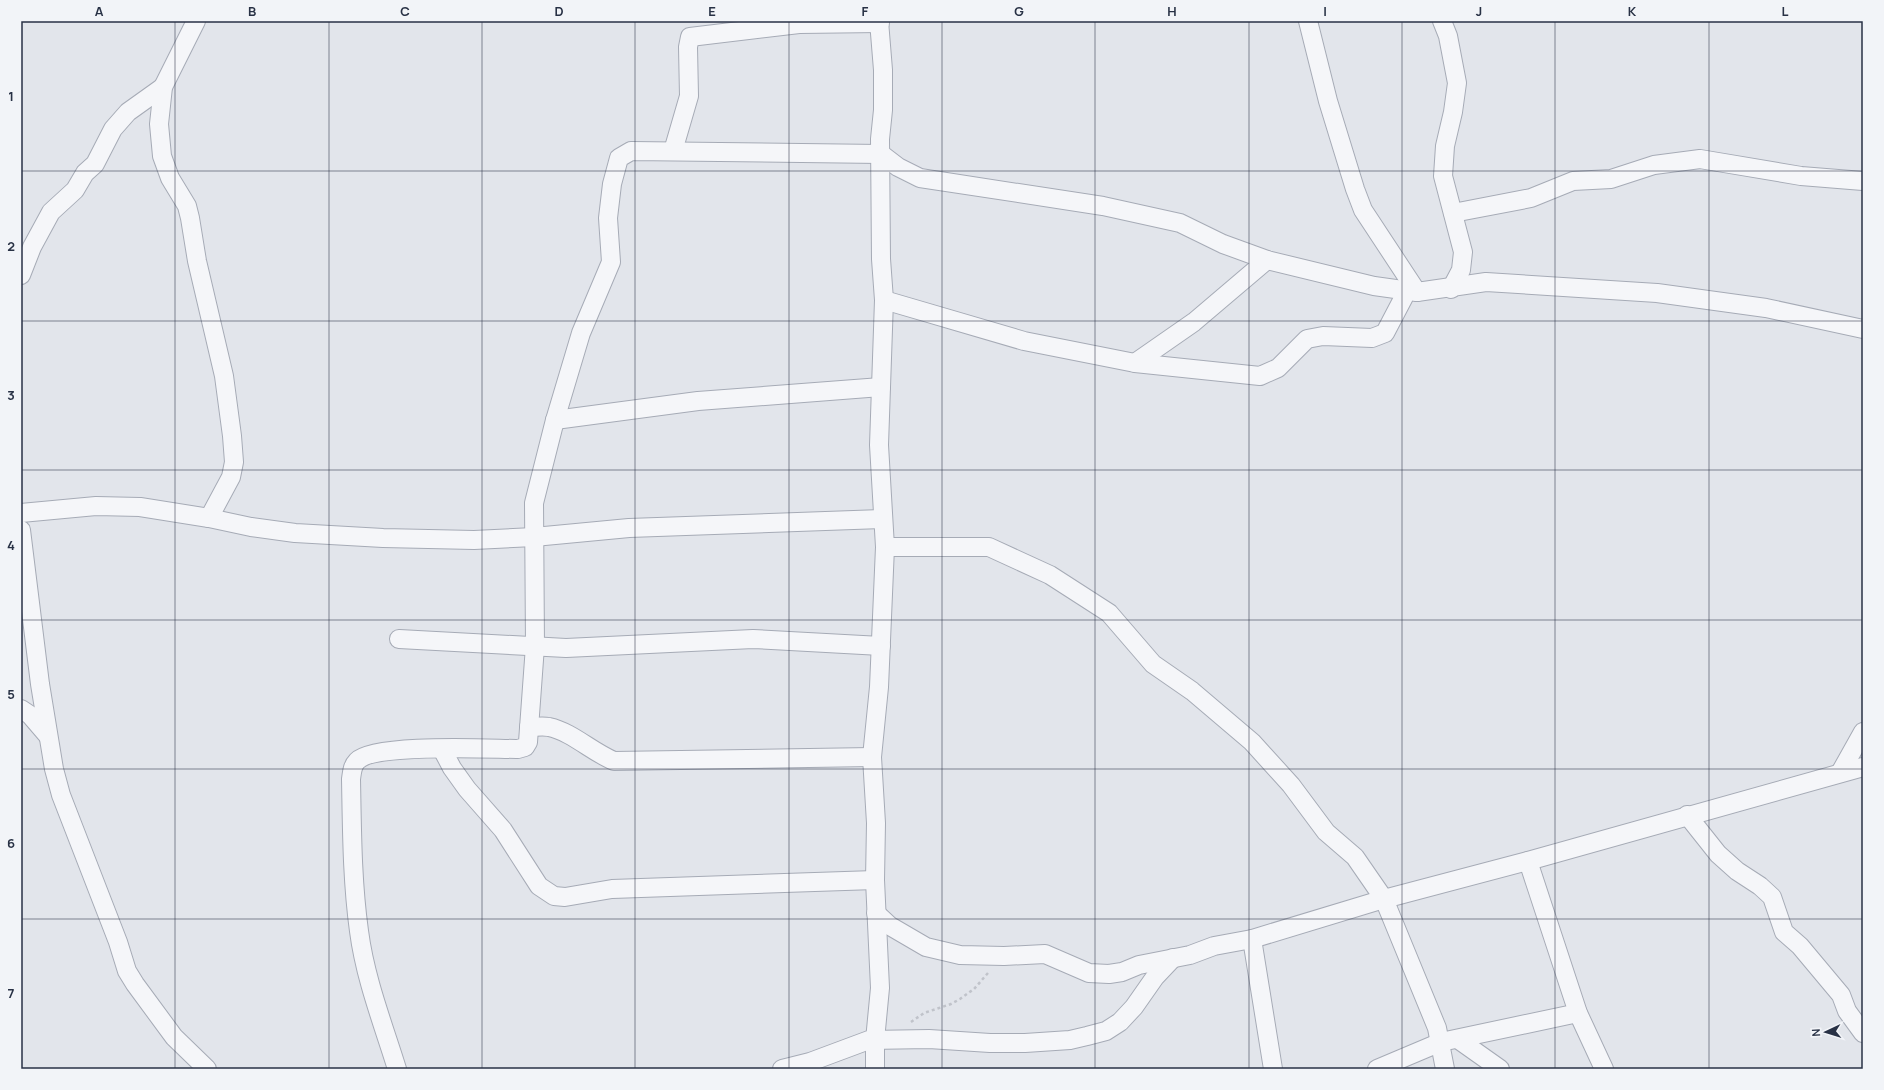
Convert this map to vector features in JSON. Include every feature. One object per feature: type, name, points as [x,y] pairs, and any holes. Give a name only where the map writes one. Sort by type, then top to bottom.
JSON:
[{"type":"street","points":[[196,21],[163,87],[159,124],[162,156],[170,178],[187,206],[190,218],[197,261],[224,376],[232,436],[234,462],[230,477],[209,518]]},
{"type":"street","points":[[1308,21],[1328,101],[1363,210],[1412,292]]},
{"type":"street","points":[[1442,21],[1448,36],[1457,83],[1453,112],[1445,146],[1443,176],[1463,252],[1461,270],[1451,289]]},
{"type":"street","points":[[673,151],[689,96],[688,47],[690,37],[799,24],[879,22],[883,70],[884,110],[880,139],[881,259],[884,300],[879,445],[882,520],[885,548],[879,687],[872,757],[876,823],[875,880],[880,988],[875,1045],[875,1069]]},
{"type":"street","points":[[21,275],[32,247],[51,212],[76,190],[85,173],[95,164],[114,129],[128,112],[163,87]]},
{"type":"street","points":[[397,1069],[370,981],[359,932],[352,866],[351,779],[356,762],[372,754],[382,752],[442,749],[518,749],[526,747],[528,742],[535,646],[534,503],[555,420],[581,332],[610,262],[608,218],[612,184],[619,158],[631,151],[881,154],[898,167],[920,178],[1103,206],[1180,223],[1223,244],[1267,260],[1374,286],[1412,292],[1451,289],[1486,282],[1657,293],[1766,308],[1863,329]]},
{"type":"street","points":[[1453,213],[1531,198],[1573,180],[1612,179],[1654,165],[1700,159],[1801,176],[1863,181]]},
{"type":"street","points":[[1135,363],[1194,322],[1267,260]]},
{"type":"street","points":[[884,300],[1024,341],[1135,363],[1260,376],[1278,368],[1307,339],[1323,336],[1372,338],[1385,333],[1412,292]]},
{"type":"street","points":[[555,420],[698,401],[881,387]]},
{"type":"street","points":[[21,513],[96,506],[140,507],[209,518],[251,527],[295,533],[383,538],[474,540],[534,537],[629,528],[882,520]]},
{"type":"street","points":[[21,530],[33,631],[48,736],[54,769],[61,795],[118,942],[127,971],[134,984],[174,1037],[207,1069]]},
{"type":"street","points":[[885,548],[989,546],[1050,575],[1110,613],[1153,664],[1192,691],[1252,742],[1291,785],[1326,832],[1355,857],[1384,899],[1437,1028],[1441,1042],[1445,1069]]},
{"type":"street","points":[[399,639],[566,648],[678,641],[753,639],[881,646]]},
{"type":"street","points":[[21,709],[30,715],[48,736]]},
{"type":"street","points":[[529,727],[548,727],[571,737],[598,754],[614,761],[872,757]]},
{"type":"street","points":[[1840,773],[1863,732]]},
{"type":"street","points":[[442,749],[464,784],[503,830],[539,886],[554,896],[565,897],[612,889],[875,880]]},
{"type":"street","points":[[876,913],[890,926],[926,947],[960,955],[1004,956],[1044,954],[1089,973],[1100,975],[1122,972],[1139,965],[1190,955],[1214,946],[1252,939],[1384,899],[1528,861],[1863,766]]},
{"type":"street","points":[[1688,815],[1718,854],[1737,871],[1760,886],[1772,897],[1784,932],[1800,946],[1841,996],[1847,1011],[1863,1033]]},
{"type":"street","points":[[1528,861],[1578,1013],[1604,1069]]},
{"type":"street","points":[[1252,939],[1273,1069]]},
{"type":"street","points":[[782,1069],[875,1045],[929,1039],[990,1043],[1025,1043],[1070,1040],[1106,1031],[1120,1022],[1134,1007],[1155,977],[1173,958]]},
{"type":"street","points":[[1377,1069],[1441,1042],[1459,1040],[1578,1013]]},
{"type":"street","points":[[1459,1040],[1500,1069]]},
{"type":"street","points":[[875,1045],[888,1069]]},
{"type":"path","points":[[907,1024],[924,1013],[951,1004],[974,989],[1004,956]]}]
